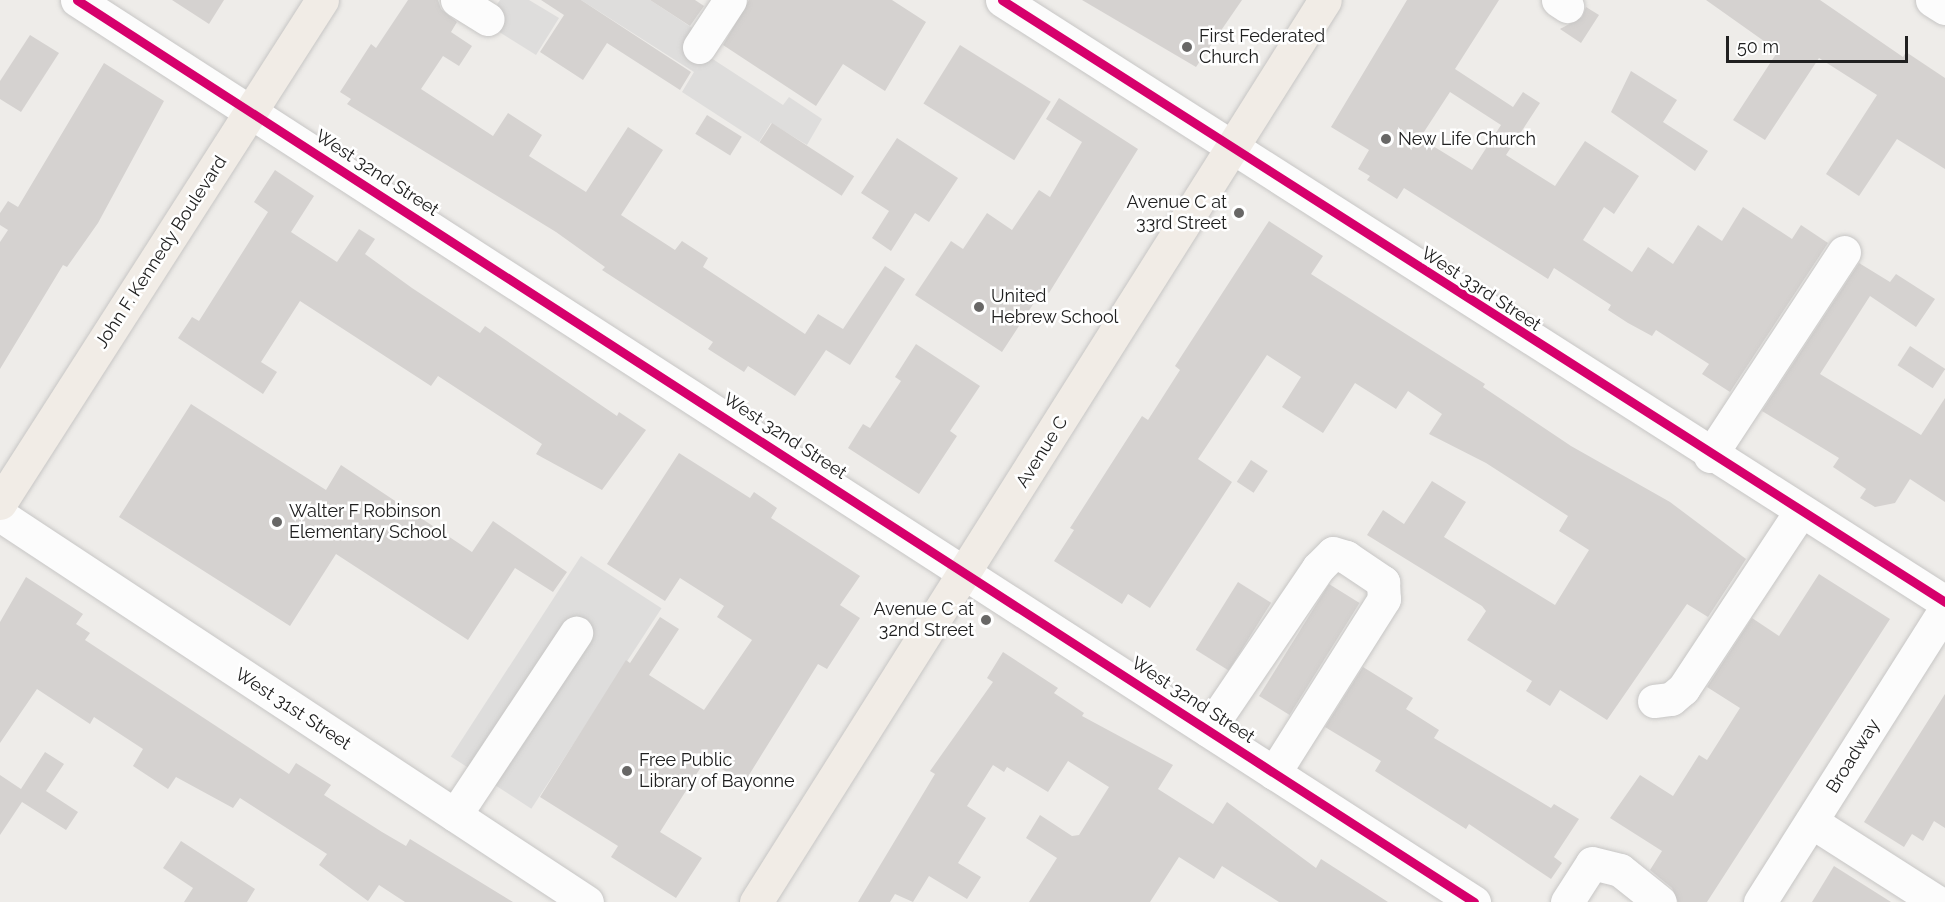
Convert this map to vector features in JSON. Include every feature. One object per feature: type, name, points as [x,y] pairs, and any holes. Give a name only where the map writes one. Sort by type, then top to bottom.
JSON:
[{"type":"main road","name":"John F. Kennedy Boulevard","points":[[0,503],[322,0]]},
{"type":"main road","name":"Avenue C","points":[[756,902],[1326,0]]},
{"type":"street","name":"West 32nd Street","points":[[77,0],[1474,902]]},
{"type":"street","points":[[457,0],[488,19]]},
{"type":"street","points":[[699,47],[730,0]]},
{"type":"street","name":"West 33rd Street","points":[[1002,0],[1710,456],[1945,602]]},
{"type":"street","points":[[1932,0],[1945,9]]},
{"type":"street","points":[[1710,456],[1844,252]]},
{"type":"street","points":[[1654,701],[1671,699],[1683,689],[1800,512]]},
{"type":"street","name":"West 31st Street","points":[[0,515],[454,815],[571,898]]},
{"type":"street","points":[[1208,730],[1318,568],[1333,553],[1346,557],[1383,582],[1384,599],[1274,773]]},
{"type":"street","name":"Broadway","points":[[1760,902],[1945,609]]},
{"type":"street","points":[[454,815],[576,633]]},
{"type":"street","points":[[1812,822],[1937,902]]},
{"type":"street","points":[[1571,894],[1592,863],[1620,870],[1660,902]]},
{"type":"street","points":[[1571,894],[1609,882],[1642,902]]},
{"type":"shaded area","points":[[500,0],[529,0],[559,18],[536,55],[485,23]]},
{"type":"shaded area","points":[[581,0],[650,0],[700,33],[708,56],[783,105],[789,97],[822,119],[807,145],[771,123],[759,142],[682,92],[694,72]]},
{"type":"shaded area","points":[[581,556],[662,608],[531,809],[451,756]]},
{"type":"building","points":[[172,0],[224,0],[209,24]]},
{"type":"building","points":[[408,0],[438,0],[441,9],[457,22],[451,32],[472,46],[459,66],[443,56],[421,89],[493,136],[508,113],[542,135],[529,156],[586,192],[628,127],[663,150],[621,215],[675,250],[682,241],[708,258],[703,267],[805,334],[818,314],[843,329],[885,266],[905,279],[850,365],[826,350],[795,396],[748,366],[744,372],[708,349],[713,342],[602,270],[605,267],[556,232],[347,104],[351,99],[340,92],[371,44],[376,48]]},
{"type":"building","points":[[541,0],[581,0],[691,72],[680,90],[607,43],[583,80],[540,52],[564,15]]},
{"type":"building","points":[[650,0],[695,0],[704,6],[690,26]]},
{"type":"building","points":[[749,0],[892,0],[926,22],[885,91],[843,64],[816,106],[723,45]]},
{"type":"building","name":"First Federated Church","points":[[1082,0],[1242,0],[1196,67]]},
{"type":"building","points":[[1407,0],[1499,0],[1455,69],[1513,107],[1523,92],[1540,103],[1506,155],[1555,186],[1585,141],[1639,176],[1614,214],[1604,207],[1583,240],[1632,272],[1648,247],[1673,264],[1698,225],[1722,241],[1743,207],[1792,239],[1801,225],[1828,243],[1730,392],[1702,374],[1709,364],[1656,330],[1652,336],[1628,323],[1608,310],[1611,305],[1554,268],[1548,279],[1404,188],[1397,199],[1367,180],[1370,176],[1358,169],[1369,150],[1331,127]],"holes":[[[1450,92],[1501,125],[1472,170],[1420,138]]]},
{"type":"building","points":[[1706,0],[1820,0],[1903,57],[1906,52],[1945,78],[1945,169],[1897,139],[1859,196],[1826,174],[1877,95],[1819,58],[1765,140],[1733,120],[1778,51]]},
{"type":"building","points":[[1586,7],[1599,15],[1581,43],[1560,29],[1582,17]]},
{"type":"building","points":[[30,35],[59,53],[21,112],[0,99],[0,81]]},
{"type":"building","points":[[960,45],[1051,102],[1014,160],[923,104]]},
{"type":"building","points":[[104,63],[164,101],[98,223],[67,267],[63,265],[0,369],[0,242],[8,230],[0,225],[0,213],[8,201],[18,207]]},
{"type":"building","points":[[1631,71],[1677,100],[1663,122],[1708,151],[1695,171],[1611,112]]},
{"type":"building","points":[[1059,98],[1138,149],[1049,293],[1043,289],[1002,352],[915,295],[951,241],[963,249],[987,213],[1012,230],[1039,190],[1050,197],[1082,142],[1046,119]]},
{"type":"building","points":[[707,115],[742,137],[730,155],[695,134]]},
{"type":"building","points":[[772,123],[854,176],[842,196],[759,142]]},
{"type":"building","points":[[897,138],[958,178],[929,222],[915,213],[891,251],[872,238],[889,211],[861,193]]},
{"type":"building","points":[[275,170],[314,196],[291,232],[337,262],[359,229],[375,239],[365,254],[412,288],[480,333],[485,326],[617,416],[619,412],[646,430],[602,490],[536,454],[542,444],[438,376],[431,386],[300,301],[261,362],[277,372],[263,394],[178,338],[192,317],[199,321],[268,212],[254,202]]},
{"type":"building","points":[[1269,221],[1323,256],[1311,274],[1485,384],[1483,387],[1571,446],[1670,502],[1746,559],[1708,617],[1687,604],[1607,720],[1560,690],[1550,706],[1526,691],[1532,681],[1467,640],[1486,611],[1482,606],[1367,535],[1383,510],[1404,524],[1432,481],[1466,502],[1444,537],[1555,605],[1589,550],[1559,531],[1568,516],[1486,463],[1429,434],[1442,414],[1408,391],[1396,409],[1355,383],[1323,433],[1282,407],[1301,377],[1267,355],[1198,459],[1232,482],[1150,608],[1128,594],[1122,604],[1054,561],[1074,530],[1070,528],[1142,416],[1148,420],[1180,370],[1175,366]]},
{"type":"building","points":[[1859,263],[1890,282],[1896,274],[1935,299],[1916,327],[1870,296],[1820,374],[1921,435],[1945,398],[1945,502],[1910,479],[1895,503],[1875,507],[1860,498],[1866,489],[1833,467],[1839,458],[1762,411]]},
{"type":"building","points":[[916,344],[980,386],[950,431],[957,436],[919,494],[848,448],[863,424],[870,428],[901,381],[895,377]]},
{"type":"building","points":[[1910,346],[1945,369],[1933,388],[1897,365]]},
{"type":"building","name":"Walter F Robinson Elementary School","points":[[191,404],[326,490],[341,465],[472,552],[493,521],[567,572],[553,592],[515,568],[468,640],[336,554],[290,626],[119,517]]},
{"type":"building","points":[[679,453],[750,498],[754,492],[777,508],[771,518],[860,576],[840,605],[860,618],[827,669],[818,664],[744,783],[706,759],[660,832],[702,858],[676,898],[611,857],[618,846],[540,797],[626,660],[630,663],[660,617],[679,629],[649,675],[704,710],[752,640],[717,617],[724,606],[680,578],[665,601],[607,564]]},
{"type":"building","points":[[1251,460],[1268,471],[1254,493],[1237,482]]},
{"type":"building","points":[[1819,574],[1890,619],[1707,902],[1678,902],[1672,888],[1650,870],[1662,851],[1610,818],[1640,775],[1673,796],[1699,755],[1707,760],[1740,708],[1707,687],[1752,618],[1779,636]]},
{"type":"building","points":[[26,577],[83,614],[76,624],[90,633],[85,640],[289,774],[296,763],[331,785],[324,795],[382,832],[406,846],[410,839],[513,902],[405,902],[379,885],[368,901],[319,865],[327,854],[240,798],[233,808],[176,777],[168,789],[133,766],[143,749],[94,717],[90,724],[37,689],[0,743],[0,622]]},
{"type":"building","points":[[1238,582],[1271,603],[1229,671],[1196,650]]},
{"type":"building","points":[[1329,584],[1360,603],[1290,715],[1259,696]]},
{"type":"building","points":[[1003,652],[1058,688],[1054,693],[1084,713],[1082,716],[1173,765],[1158,789],[1213,824],[1227,802],[1316,868],[1321,859],[1388,902],[1279,902],[1222,866],[1214,879],[1179,857],[1150,902],[1029,902],[1057,858],[1026,838],[1040,815],[1072,836],[1079,835],[1109,787],[1068,761],[1048,792],[1007,767],[1004,772],[993,765],[967,806],[986,818],[958,863],[981,877],[967,899],[929,876],[913,902],[895,894],[890,902],[858,902],[935,774],[930,771],[993,682],[987,678]]},
{"type":"building","points":[[1363,667],[1413,698],[1406,709],[1439,730],[1434,738],[1551,808],[1554,804],[1579,819],[1554,857],[1562,863],[1551,879],[1469,824],[1466,829],[1375,771],[1381,761],[1325,727]]},
{"type":"building","points":[[1945,694],[1945,828],[1934,821],[1923,841],[1912,834],[1904,847],[1864,822]]},
{"type":"building","points":[[45,752],[64,764],[46,791],[78,812],[66,830],[22,802],[0,835],[0,775],[21,789]]},
{"type":"building","points":[[181,841],[255,889],[247,902],[184,902],[193,888],[163,868]]},
{"type":"building","points":[[1834,866],[1891,902],[1812,902]]},
{"type":"cycle path","points":[[77,0],[1474,902]]},
{"type":"cycle path","points":[[1002,0],[1945,602]]},
{"type":"place","name":"First Federated Church","points":[[1187,47]]},
{"type":"place","name":"New Life Church","points":[[1386,139]]},
{"type":"place","name":"Avenue C at 33rd Street","points":[[1239,213]]},
{"type":"place","name":"United Hebrew School","points":[[979,307]]},
{"type":"place","name":"Walter F Robinson Elementary School","points":[[277,522]]},
{"type":"place","name":"Avenue C at 32nd Street","points":[[986,620]]},
{"type":"place","name":"Free Public Library of Bayonne","points":[[627,771]]}]
